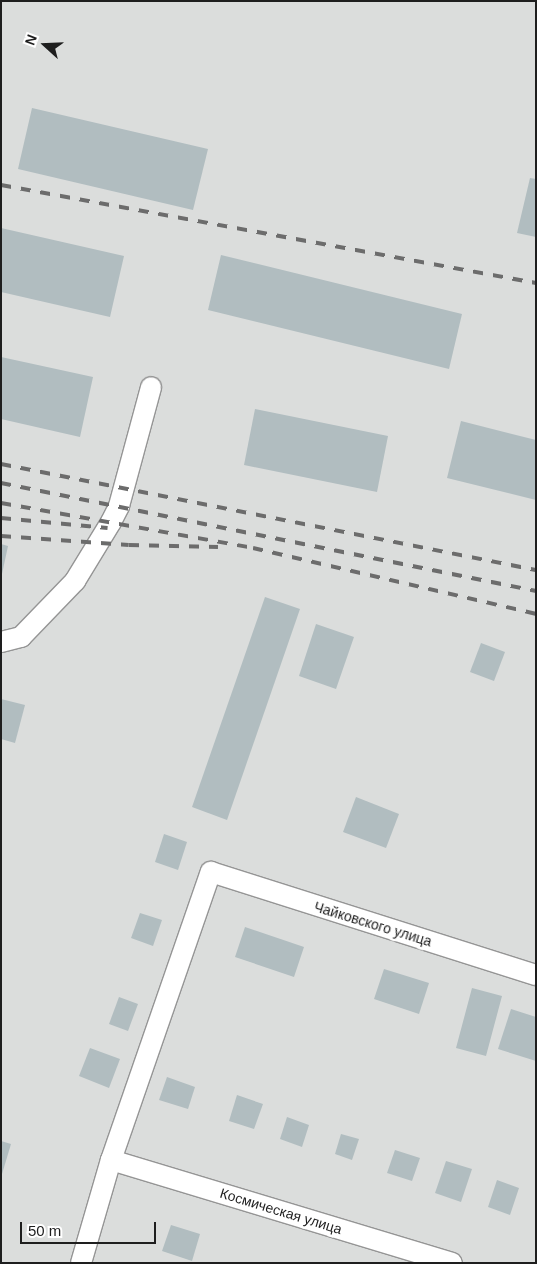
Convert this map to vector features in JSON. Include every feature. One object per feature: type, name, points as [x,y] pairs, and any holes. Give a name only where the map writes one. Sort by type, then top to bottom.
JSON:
[{"type":"street","points":[[1,642],[20,637],[75,581],[111,522],[119,506],[151,387]]},
{"type":"street","name":"Чайковского улица","points":[[111,1160],[211,872],[536,975]]},
{"type":"street","points":[[82,1263],[111,1160]]},
{"type":"street","name":"Космическая улица","points":[[111,1160],[452,1263]]},
{"type":"shaded area","points":[[1,1],[536,1],[536,1263],[1,1263]]},
{"type":"building","points":[[32,108],[208,149],[193,210],[18,169]]},
{"type":"building","points":[[530,178],[536,179],[536,237],[517,233]]},
{"type":"building","points":[[1,228],[124,256],[110,317],[1,292]]},
{"type":"building","points":[[221,255],[462,314],[449,369],[208,310]]},
{"type":"building","points":[[1,357],[93,377],[80,437],[1,419]]},
{"type":"building","points":[[255,409],[388,436],[377,492],[244,465]]},
{"type":"building","points":[[461,421],[536,440],[536,500],[447,478]]},
{"type":"building","points":[[1,544],[8,546],[2,574],[1,574]]},
{"type":"building","points":[[265,597],[300,609],[227,820],[192,807]]},
{"type":"building","points":[[316,624],[354,637],[336,689],[299,676]]},
{"type":"building","points":[[481,643],[505,652],[494,681],[470,672]]},
{"type":"building","points":[[1,699],[25,705],[15,743],[1,739]]},
{"type":"building","points":[[356,797],[399,814],[386,848],[343,832]]},
{"type":"building","points":[[164,834],[187,842],[178,870],[155,862]]},
{"type":"building","points":[[140,913],[162,920],[153,946],[131,938]]},
{"type":"building","points":[[245,927],[304,947],[294,977],[235,957]]},
{"type":"building","points":[[384,969],[429,983],[419,1014],[374,999]]},
{"type":"building","points":[[472,988],[502,996],[486,1056],[456,1048]]},
{"type":"building","points":[[119,997],[138,1004],[128,1031],[109,1024]]},
{"type":"building","points":[[511,1009],[536,1017],[536,1061],[498,1049]]},
{"type":"building","points":[[90,1048],[120,1059],[109,1088],[79,1076]]},
{"type":"building","points":[[167,1077],[195,1087],[188,1109],[159,1100]]},
{"type":"building","points":[[237,1095],[263,1104],[254,1129],[229,1121]]},
{"type":"building","points":[[287,1117],[309,1125],[302,1147],[280,1139]]},
{"type":"building","points":[[341,1134],[359,1139],[352,1160],[335,1154]]},
{"type":"building","points":[[1,1141],[11,1144],[2,1174],[1,1174]]},
{"type":"building","points":[[395,1150],[420,1158],[412,1181],[387,1173]]},
{"type":"building","points":[[446,1161],[472,1169],[461,1202],[435,1193]]},
{"type":"building","points":[[497,1180],[519,1188],[510,1215],[488,1207]]},
{"type":"building","points":[[171,1225],[200,1234],[192,1261],[162,1251]]},
{"type":"railway","points":[[1,185],[536,283]]},
{"type":"railway","points":[[1,464],[536,570]]},
{"type":"railway","points":[[1,483],[536,591]]},
{"type":"railway","points":[[1,503],[253,548],[536,614]]},
{"type":"railway","points":[[1,518],[108,528]]},
{"type":"railway","points":[[1,536],[129,545],[218,547]]}]
